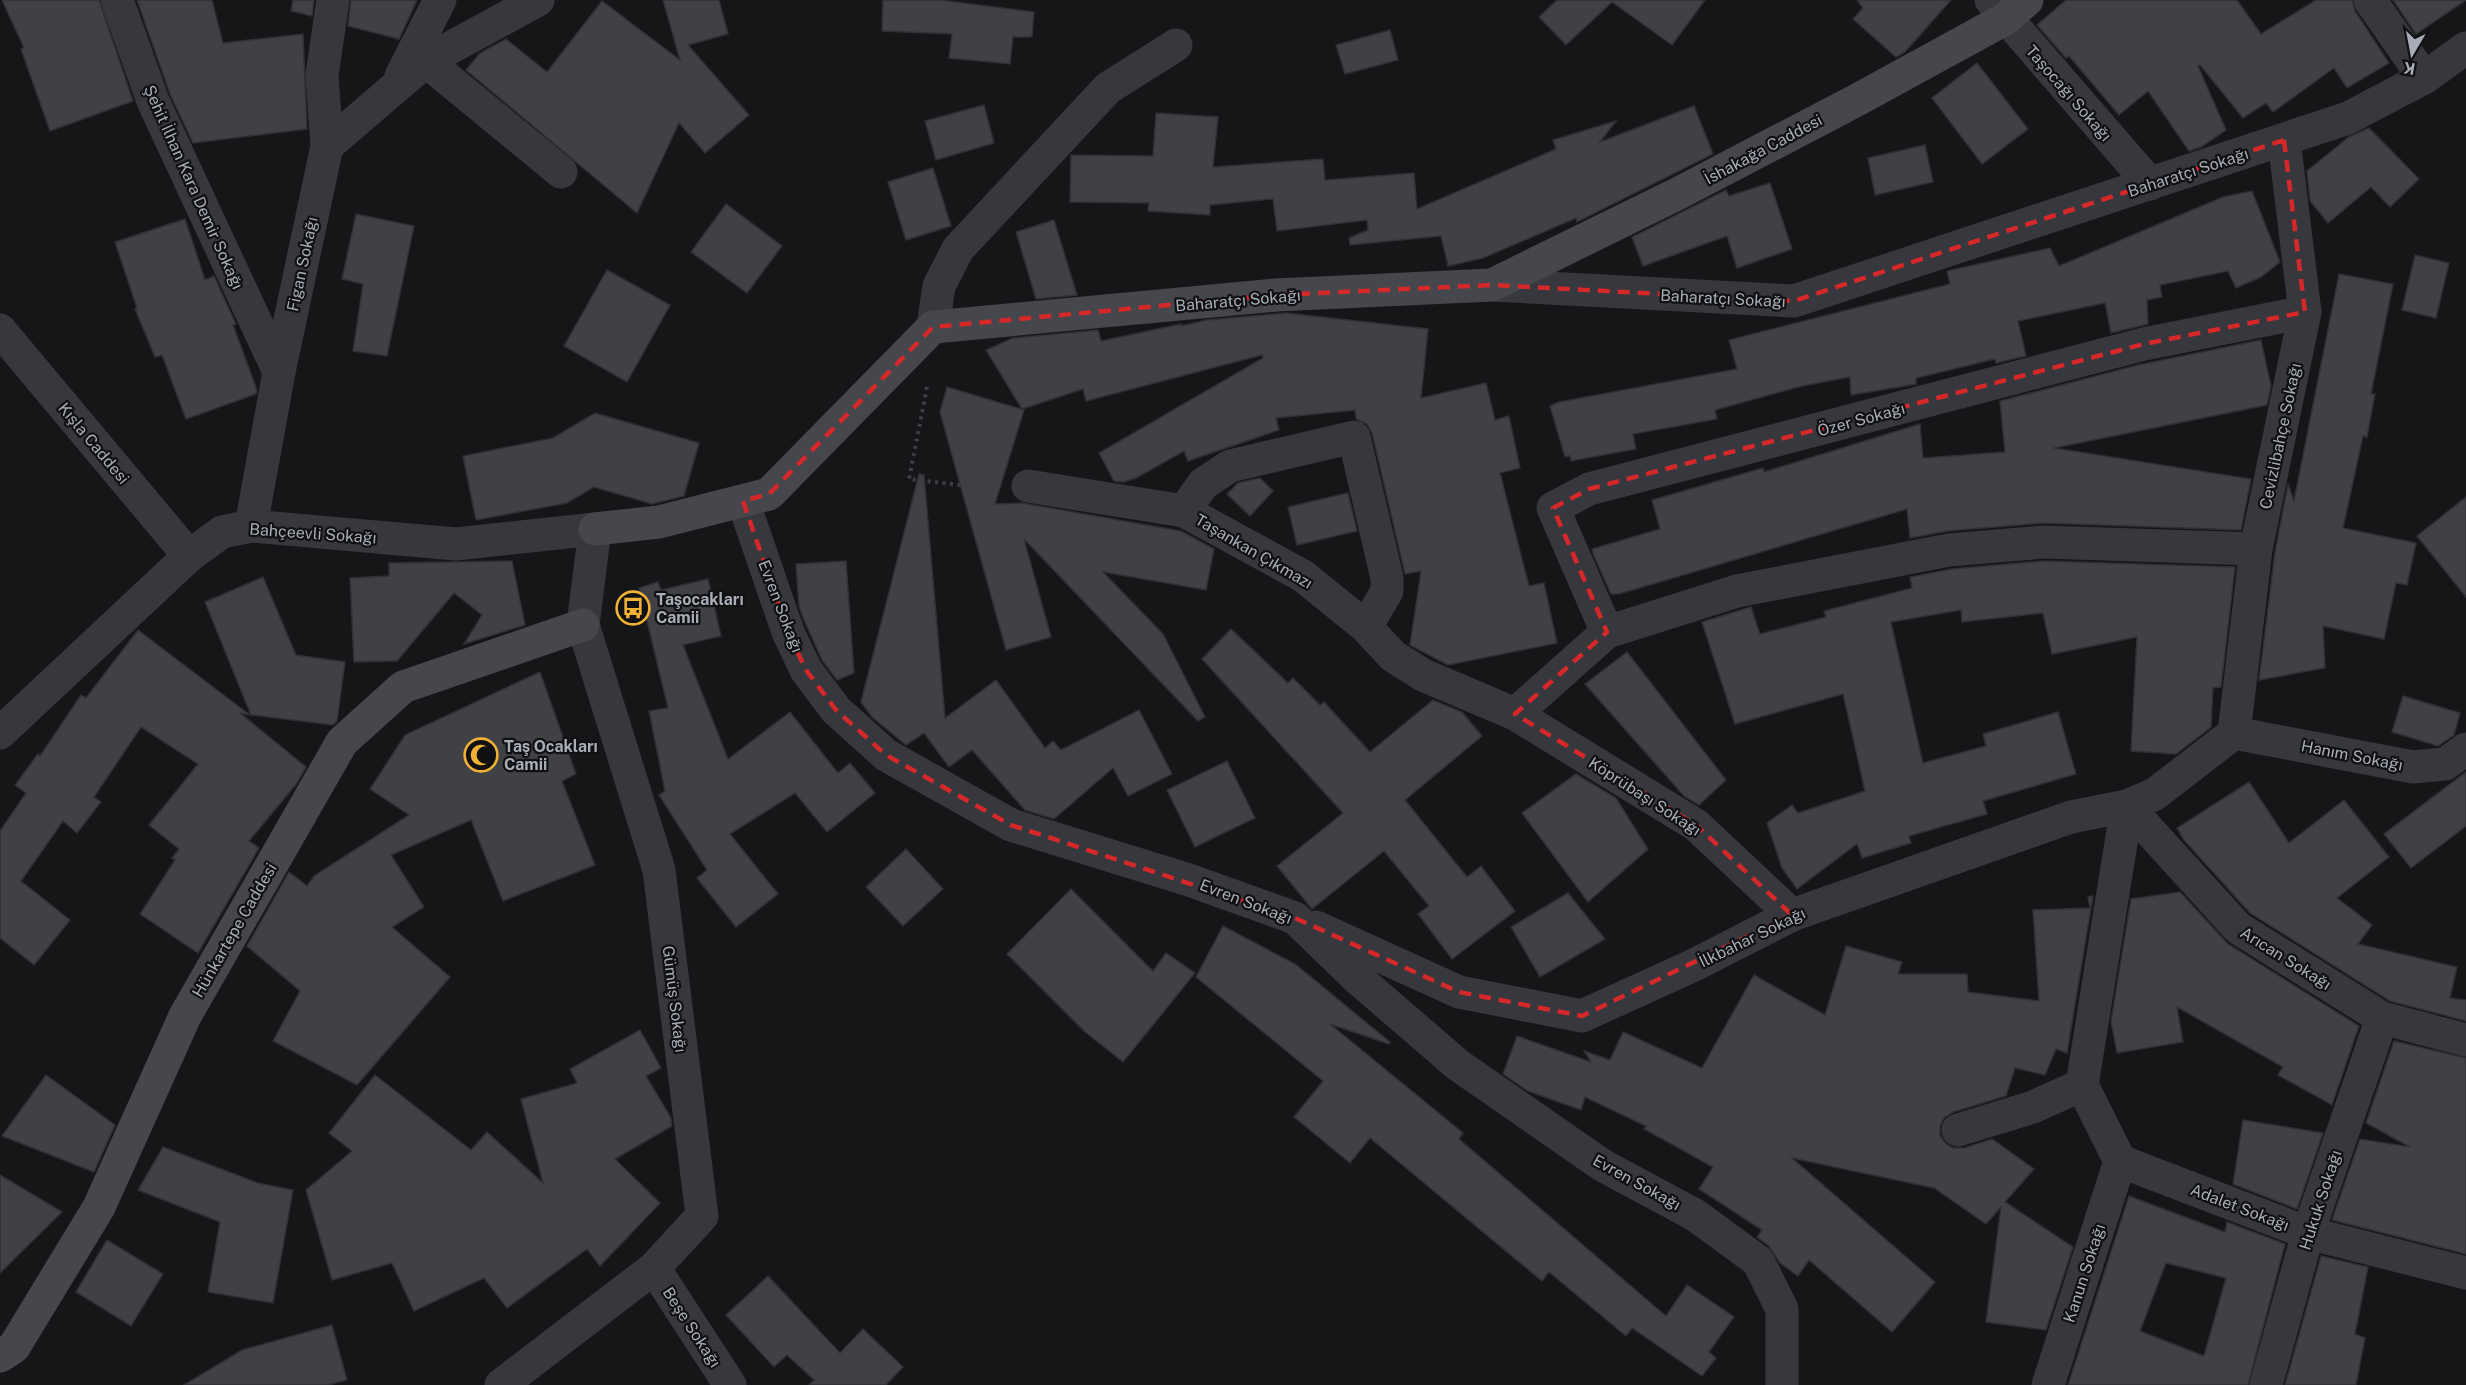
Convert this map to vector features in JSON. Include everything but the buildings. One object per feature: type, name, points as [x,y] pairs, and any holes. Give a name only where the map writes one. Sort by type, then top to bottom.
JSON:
[{"type":"street","name":"Şehit İlhan Kara Demir Sokağı","points":[[117,0],[153,101],[279,372]]},
{"type":"street","name":"Figan Sokağı","points":[[251,526],[279,372],[327,146],[322,75],[333,0]]},
{"type":"street","points":[[397,84],[441,0]]},
{"type":"street","points":[[327,146],[426,61],[486,26],[538,0]]},
{"type":"street","points":[[2370,0],[2424,78]]},
{"type":"street","name":"Taşocağı Sokağı","points":[[2007,6],[2150,184]]},
{"type":"street","name":"İshakağa Caddesi","points":[[1492,285],[1678,193],[2007,6]]},
{"type":"street","points":[[595,529],[659,522],[770,494],[933,327],[939,286],[958,249],[1108,88],[1176,45]]},
{"type":"street","name":"Baharatçı Sokağı","points":[[933,327],[1276,295],[1492,285],[1794,302],[2348,118],[2424,78],[2466,48]]},
{"type":"street","points":[[426,61],[561,172]]},
{"type":"street","name":"Cevizlibahçe Sokağı","points":[[2234,733],[2256,549],[2305,312],[2284,140]]},
{"type":"street","name":"Özer Sokağı","points":[[1607,632],[1553,508],[1589,489],[2144,344],[2305,312]]},
{"type":"street","name":"Kışla Caddesi","points":[[0,330],[189,556]]},
{"type":"street","points":[[1184,511],[1203,484],[1230,466],[1354,437],[1387,578],[1387,591],[1366,627]]},
{"type":"street","name":"Taşankan Çıkmazı","points":[[1028,486],[1184,511],[1303,576],[1366,627],[1394,656],[1423,675],[1515,714]]},
{"type":"street","name":"Evren Sokağı","points":[[743,501],[788,632],[806,670],[836,710],[886,755],[1011,825],[1189,880],[1295,918],[1356,977],[1458,1065],[1602,1165],[1695,1215],[1758,1261],[1782,1309],[1782,1385]]},
{"type":"street","name":"Bahçeevli Sokağı","points":[[0,733],[189,556],[222,532],[251,526],[456,544],[595,529]]},
{"type":"street","name":"Gümüş Sokağı","points":[[501,1385],[654,1268],[702,1216],[659,870],[583,625],[595,529]]},
{"type":"street","points":[[1515,714],[1607,632],[1737,591],[1949,550],[2044,542],[2256,549]]},
{"type":"street","name":"Hünkartepe Caddesi","points":[[0,1356],[14,1347],[99,1207],[184,1016],[342,742],[403,687],[583,625]]},
{"type":"street","name":"Köprübaşı Sokağı","points":[[1515,714],[1696,825],[1792,915]]},
{"type":"street","name":"İlkbahar Sokağı","points":[[1295,918],[1459,992],[1582,1016],[1692,966],[1792,915],[2071,817],[2127,806],[2155,794],[2234,733]]},
{"type":"street","name":"Hanım Sokağı","points":[[2234,733],[2413,767],[2445,764],[2466,749]]},
{"type":"street","points":[[2120,1161],[2082,1085],[2127,806]]},
{"type":"street","name":"Arıcan Sokağı","points":[[2127,806],[2238,928],[2382,1018],[2466,1040]]},
{"type":"street","name":"Hukuk Sokağı","points":[[2266,1385],[2308,1233],[2382,1018]]},
{"type":"street","points":[[1958,1130],[2033,1107],[2082,1085]]},
{"type":"street","name":"Adalet Sokağı","points":[[2120,1161],[2308,1233],[2466,1273]]},
{"type":"street","name":"Kanun Sokağı","points":[[2048,1385],[2120,1161]]},
{"type":"street","name":"Beşe Sokağı","points":[[654,1268],[729,1385]]},
{"type":"path","points":[[927,384],[909,478],[968,486],[1028,486]]},
{"type":"highlighted area","points":[[2284,140],[2305,312],[2144,344],[1589,489],[1553,508],[1607,632],[1515,714],[1696,825],[1792,915],[1582,1016],[1459,992],[1295,918],[1011,825],[886,755],[836,710],[806,670],[788,632],[743,501],[769,494],[933,327],[1276,295],[1492,285],[1794,301]]},
{"type":"place","name":"Taşocakları Camii","points":[[633,608]]},
{"type":"place","name":"Taş Ocakları Camii","points":[[481,755]]}]
